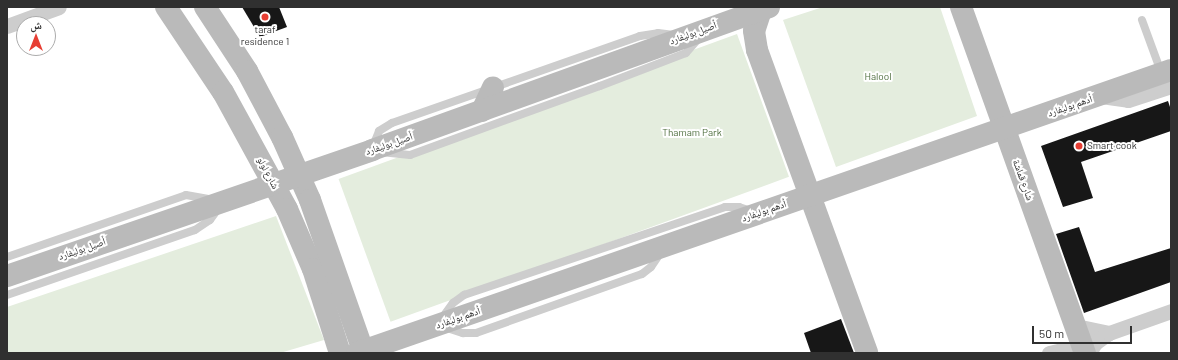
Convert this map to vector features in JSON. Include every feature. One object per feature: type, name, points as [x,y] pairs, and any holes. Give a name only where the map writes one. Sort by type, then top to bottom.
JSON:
[{"type":"street","points":[[7,26],[59,7]]},
{"type":"street","name":"شارع لولو","points":[[166,7],[223,92],[274,184],[313,269],[340,353]]},
{"type":"street","points":[[205,7],[255,84],[298,175],[331,254],[362,352]]},
{"type":"street","name":"شارع قماشة","points":[[961,7],[1085,353]]},
{"type":"street","points":[[754,10],[754,31],[757,50],[867,353]]},
{"type":"street","name":"أصيل بوليفارد","points":[[7,276],[482,111],[754,10]]},
{"type":"street","name":"أدهم بوليفارد","points":[[362,352],[663,248],[756,213],[1005,129],[1100,95],[1168,77]]},
{"type":"street","points":[[482,111],[493,87]]},
{"type":"street","points":[[1089,353],[1095,343],[1108,333],[1171,312]]},
{"type":"street","points":[[1076,326],[1108,333]]},
{"type":"street","points":[[1049,353],[1062,350],[1079,353]]},
{"type":"lane","points":[[1142,20],[1168,77]]},
{"type":"lane","points":[[682,37],[664,33],[640,36],[387,124],[379,131],[372,150],[391,155],[410,155],[586,92],[686,54],[695,46],[703,30]]},
{"type":"lane","points":[[7,257],[186,195],[195,194],[221,201],[210,220],[195,230],[7,295]]},
{"type":"lane","points":[[438,325],[453,303],[464,295],[725,207],[739,207],[756,213]]},
{"type":"green space","name":"Halool","points":[[823,7],[940,7],[977,116],[836,167],[783,20]]},
{"type":"green space","name":"Thamam Park","points":[[737,34],[789,177],[391,322],[339,179]]},
{"type":"green space","points":[[276,216],[324,340],[280,353],[7,353],[7,307]]},
{"type":"building","name":"taraf residence 1","points":[[242,7],[279,7],[287,27],[260,37]]},
{"type":"building","points":[[1168,101],[1171,110],[1171,131],[1081,162],[1093,198],[1063,207],[1041,146]]},
{"type":"building","points":[[1079,227],[1095,272],[1171,248],[1171,282],[1084,313],[1056,234]]},
{"type":"building","points":[[841,319],[854,353],[811,353],[804,333]]},
{"type":"place","name":"taraf residence 1","points":[[265,17]]},
{"type":"place","name":"Smart cook","points":[[1079,146]]}]
